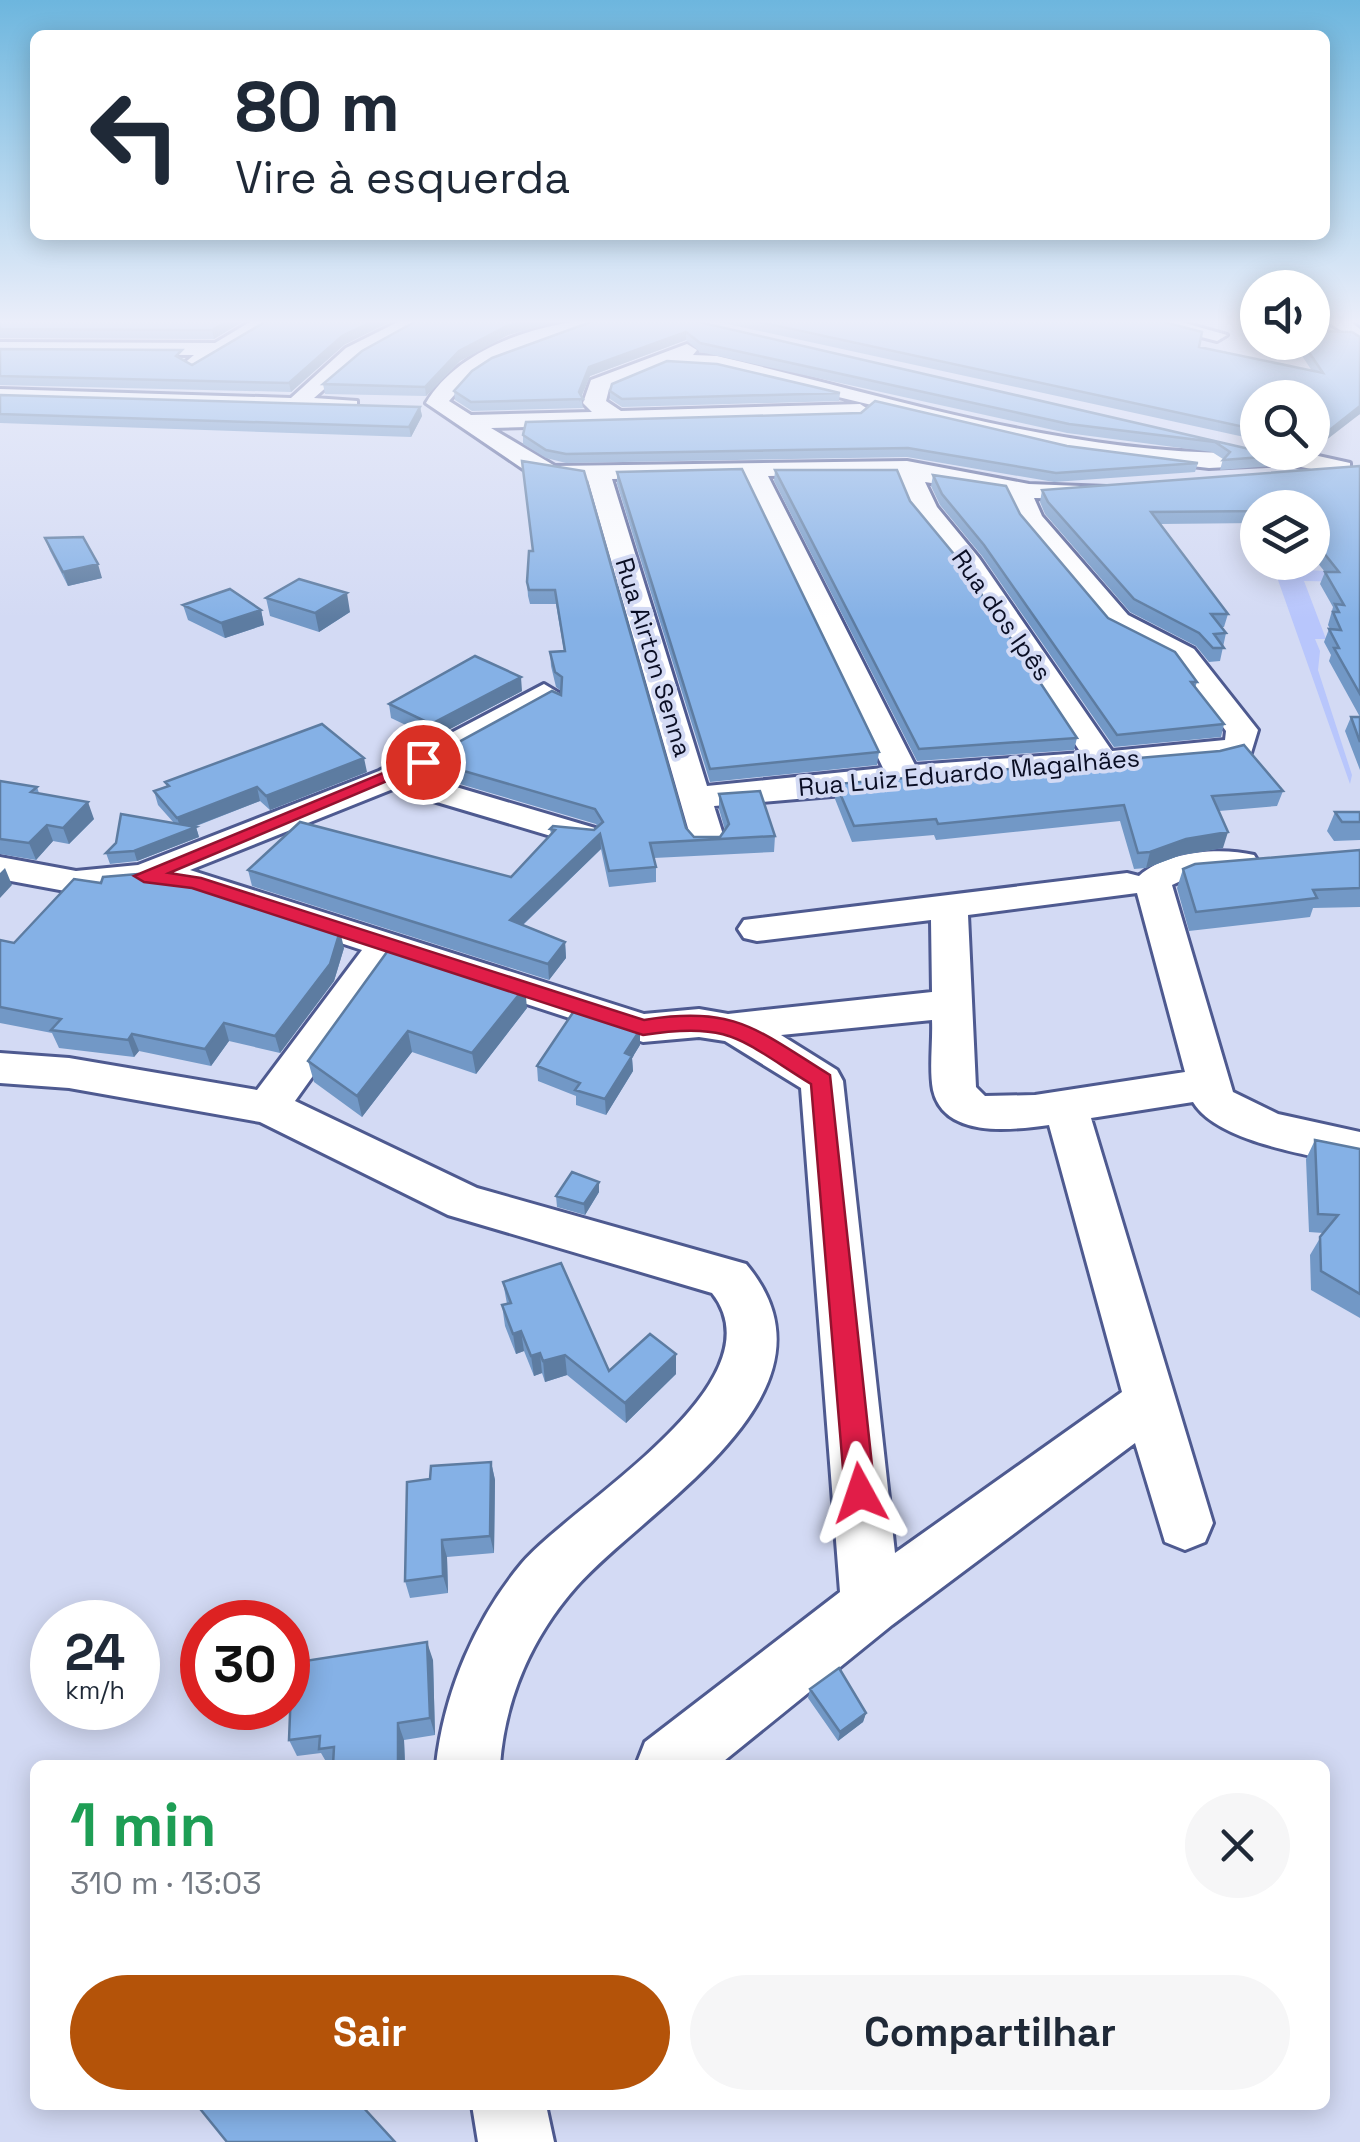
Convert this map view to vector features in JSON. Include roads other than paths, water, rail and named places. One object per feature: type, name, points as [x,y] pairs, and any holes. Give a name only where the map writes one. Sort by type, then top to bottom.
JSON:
[{"type":"street","points":[[461,419],[536,468],[598,474],[907,468],[1054,493],[1124,491]]},
{"type":"street","points":[[466,422],[557,419]]},
{"type":"street","points":[[964,419],[1142,457],[1210,464],[1240,462]]},
{"type":"street","points":[[1195,437],[1240,447]]},
{"type":"street","name":"Rua dos Ipês","points":[[907,468],[925,509],[970,564],[1102,760]]},
{"type":"street","points":[[1188,485],[1351,469]]},
{"type":"street","points":[[753,470],[904,776]]},
{"type":"street","name":"Rua Airton Senna","points":[[598,474],[698,797],[708,842]]},
{"type":"street","name":"Rua Luiz Eduardo Magalhães","points":[[698,797],[904,776],[1215,753],[1240,746],[1242,730],[1196,669],[1172,647],[1118,621],[1030,518],[1018,489]]},
{"type":"street","points":[[144,876],[391,778],[544,693]]},
{"type":"street","points":[[391,778],[583,835]]},
{"type":"street","points":[[1268,860],[1184,868],[1164,874],[1153,883],[1214,1102],[1230,1114],[1360,1149]]},
{"type":"street","points":[[0,868],[76,882],[144,876],[194,882],[643,1028],[691,1020],[734,1026],[951,1004]]},
{"type":"street","points":[[757,929],[1127,884]]},
{"type":"street","points":[[949,906],[955,1092],[974,1112],[1066,1106],[1210,1084]]},
{"type":"street","points":[[268,1106],[388,944]]},
{"type":"street","points":[[734,1026],[822,1080],[871,1605]]},
{"type":"street","points":[[0,1068],[69,1074],[178,1096],[268,1106],[464,1202],[728,1278],[750,1305],[754,1340],[738,1391],[668,1471],[557,1566],[505,1634],[468,1744],[468,1760]]},
{"type":"street","points":[[1066,1106],[1185,1522]]},
{"type":"street","points":[[674,1760],[871,1605],[1151,1401]]},
{"type":"street","points":[[510,2110],[516,2142]]}]
